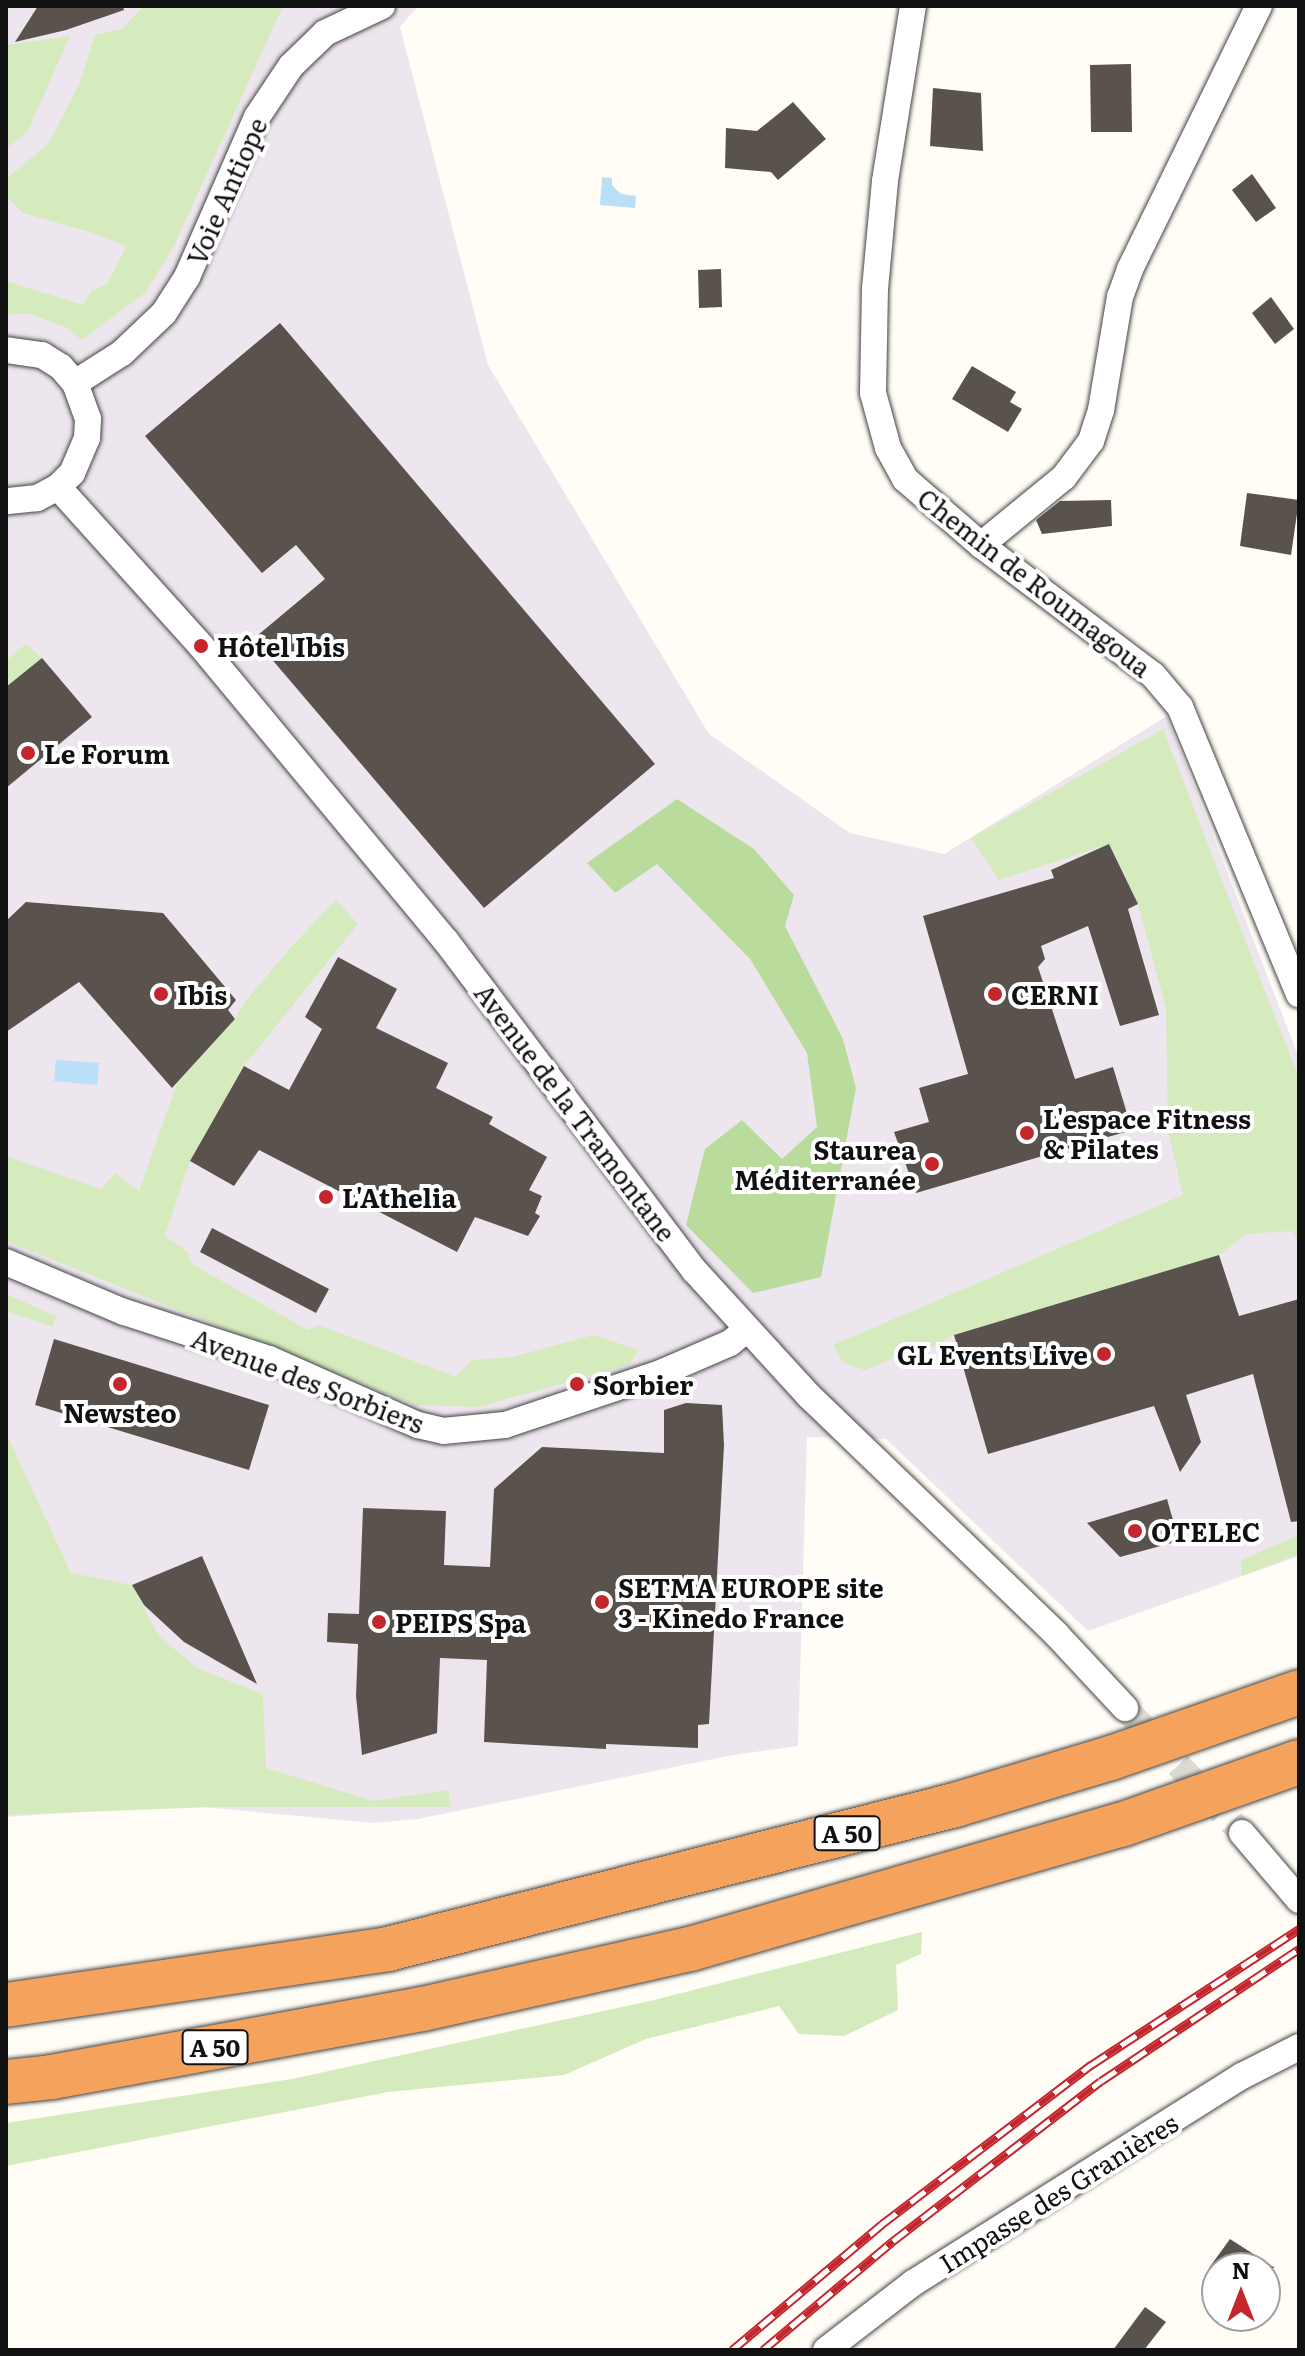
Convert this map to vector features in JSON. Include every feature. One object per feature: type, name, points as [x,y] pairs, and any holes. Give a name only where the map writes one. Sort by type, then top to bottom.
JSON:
[{"type":"highway","name":"A 50","points":[[6,2005],[388,1949],[955,1805],[1111,1758],[1299,1692]]},
{"type":"highway","name":"A 50","points":[[6,2082],[52,2077],[423,2009],[690,1949],[1108,1829],[1299,1762]]},
{"type":"street","name":"Voie Antiope","points":[[75,383],[122,353],[164,313],[187,277],[257,117],[291,66],[325,33],[382,6]]},
{"type":"street","name":"Chemin de Roumagoua","points":[[913,6],[884,197],[875,288],[873,393],[888,448],[905,479],[981,545],[1153,675],[1180,707],[1299,994]]},
{"type":"street","points":[[981,545],[1064,477],[1091,441],[1101,410],[1120,297],[1130,269],[1259,6]]},
{"type":"street","points":[[6,350],[42,355],[61,367],[75,383],[88,419],[87,438],[72,473],[58,487],[37,498],[6,501]]},
{"type":"street","name":"Avenue de la Tramontane","points":[[58,487],[201,646],[446,941],[695,1271],[809,1396],[1057,1635],[1125,1708]]},
{"type":"street","name":"Avenue des Sorbiers","points":[[6,1262],[124,1312],[269,1359],[418,1425],[443,1431],[474,1431],[518,1421],[663,1372],[730,1343],[747,1329]]},
{"type":"street","points":[[1242,1833],[1299,1900]]},
{"type":"street","name":"Impasse des Granières","points":[[826,2350],[913,2283],[1242,2076],[1299,2047]]},
{"type":"shaded area","points":[[6,6],[418,6],[400,27],[488,365],[709,734],[850,833],[944,854],[1167,716],[1299,1058],[1299,1556],[1088,1631],[886,1439],[807,1437],[798,1746],[733,1755],[418,1819],[373,1823],[181,1805],[6,1817]]},
{"type":"green space","points":[[144,6],[283,6],[174,246],[145,293],[82,340],[65,327],[27,313],[6,315],[6,281],[83,305],[91,291],[107,284],[126,246],[23,213],[6,196],[6,179],[49,143],[80,82],[95,35],[122,29]]},
{"type":"green space","points":[[70,36],[27,133],[6,148],[6,45]]},
{"type":"green space","points":[[26,644],[42,658],[6,690],[6,660]]},
{"type":"green space","points":[[1163,729],[1299,1078],[1299,1244],[1292,1231],[1246,1234],[1219,1255],[954,1335],[927,1350],[898,1356],[865,1370],[843,1363],[833,1345],[1183,1195],[1168,1131],[1166,1009],[1138,904],[1110,844],[999,880],[971,838]]},
{"type":"green space","points":[[677,799],[754,849],[794,895],[785,926],[843,1039],[856,1088],[821,1277],[753,1293],[686,1225],[705,1149],[742,1120],[782,1159],[817,1127],[807,1053],[750,959],[657,864],[615,893],[587,863]]},
{"type":"green space","points":[[336,900],[358,924],[244,1066],[190,1161],[165,1236],[188,1252],[192,1264],[308,1330],[319,1325],[456,1377],[471,1360],[512,1357],[593,1335],[639,1350],[629,1365],[478,1407],[415,1405],[6,1241],[6,1156],[101,1189],[115,1173],[139,1191],[177,1083],[235,1019],[244,1003],[291,947]]},
{"type":"green space","points":[[6,1294],[56,1316],[53,1327],[6,1311]]},
{"type":"green space","points":[[6,1433],[71,1573],[132,1585],[159,1636],[197,1668],[263,1694],[266,1768],[374,1801],[448,1790],[451,1807],[212,1807],[6,1815]]},
{"type":"green space","points":[[1299,1535],[1299,1554],[1242,1576],[1241,1560]]},
{"type":"green space","points":[[922,1932],[921,1954],[896,1965],[898,2010],[844,2036],[799,2034],[779,2006],[646,2039],[564,2075],[388,2092],[6,2166],[6,2123],[292,2079],[654,2000]]},
{"type":"water","points":[[602,177],[612,178],[612,185],[621,194],[636,196],[635,208],[600,205]]},
{"type":"water","points":[[56,1060],[99,1063],[97,1085],[54,1081]]},
{"type":"building","points":[[38,6],[123,6],[124,10],[66,30],[15,42]]},
{"type":"building","points":[[1131,64],[1132,132],[1091,132],[1090,65]]},
{"type":"building","points":[[933,88],[981,93],[983,151],[930,146]]},
{"type":"building","points":[[793,102],[826,139],[778,180],[771,172],[725,168],[726,128],[757,131]]},
{"type":"building","points":[[1252,174],[1276,208],[1256,222],[1232,190]]},
{"type":"building","points":[[721,269],[722,307],[699,308],[698,270]]},
{"type":"building","points":[[1271,297],[1294,329],[1275,344],[1252,313]]},
{"type":"building","points":[[280,323],[655,764],[484,908],[269,656],[273,653],[258,635],[325,579],[296,545],[262,573],[145,436]]},
{"type":"building","points":[[972,366],[1016,392],[1010,402],[1022,409],[1008,432],[952,399]]},
{"type":"building","points":[[1247,493],[1299,500],[1291,555],[1240,546]]},
{"type":"building","points":[[1111,500],[1112,526],[1042,534],[1036,520],[1060,501]]},
{"type":"building","name":"Le Forum","points":[[42,658],[92,717],[6,788],[6,687]]},
{"type":"building","points":[[1109,844],[1138,904],[1128,909],[1159,1015],[1120,1026],[1088,926],[1041,946],[1045,959],[1038,967],[1075,1079],[1113,1067],[1132,1130],[916,1193],[894,1132],[929,1122],[919,1088],[968,1074],[923,916],[1054,878],[1051,870]]},
{"type":"building","name":"Ibis","points":[[26,902],[163,913],[236,1000],[228,1010],[235,1019],[172,1088],[79,982],[6,1032],[6,921]]},
{"type":"building","points":[[338,957],[397,989],[376,1028],[448,1063],[436,1088],[493,1117],[489,1124],[547,1157],[529,1190],[542,1196],[535,1213],[540,1216],[528,1236],[475,1217],[457,1252],[259,1150],[234,1186],[190,1161],[244,1066],[289,1090],[322,1029],[305,1017]]},
{"type":"building","points":[[212,1228],[329,1289],[316,1313],[200,1252]]},
{"type":"building","name":"GL Events Live","points":[[1219,1255],[1239,1316],[1299,1299],[1299,1521],[1291,1522],[1253,1374],[1186,1395],[1201,1442],[1180,1472],[1154,1406],[988,1454],[954,1335]]},
{"type":"building","name":"Newsteo","points":[[54,1339],[269,1405],[249,1470],[35,1405]]},
{"type":"building","name":"SETMA EUROPE site 3 - Kinedo France","points":[[686,1403],[722,1405],[724,1445],[709,1724],[698,1725],[698,1748],[606,1744],[606,1749],[484,1742],[487,1660],[440,1658],[437,1733],[362,1755],[356,1696],[358,1644],[327,1642],[328,1613],[359,1614],[363,1508],[446,1511],[444,1565],[490,1567],[494,1489],[542,1447],[664,1453],[664,1410]]},
{"type":"building","name":"OTELEC","points":[[1167,1499],[1179,1541],[1120,1557],[1087,1523]]},
{"type":"building","points":[[202,1556],[257,1684],[184,1642],[144,1605],[132,1585]]},
{"type":"building","points":[[1230,2239],[1250,2252],[1221,2252]]},
{"type":"building","points":[[1145,2307],[1166,2322],[1144,2350],[1113,2350]]},
{"type":"tunnel","points":[[1125,1708],[1242,1833]]},
{"type":"railway","points":[[732,2350],[882,2224],[1091,2065],[1299,1929]]},
{"type":"railway","points":[[763,2350],[893,2241],[1101,2081],[1299,1949]]},
{"type":"place","name":"Hôtel Ibis","points":[[201,646]]},
{"type":"place","name":"Le Forum","points":[[28,753]]},
{"type":"place","name":"Ibis","points":[[161,994]]},
{"type":"place","name":"CERNI","points":[[995,994]]},
{"type":"place","name":"L'espace Fitness & Pilates","points":[[1027,1133]]},
{"type":"place","name":"Staurea Méditerranée","points":[[932,1164]]},
{"type":"place","name":"L'Athelia","points":[[326,1197]]},
{"type":"place","name":"GL Events Live","points":[[1104,1354]]},
{"type":"place","name":"Newsteo","points":[[120,1384]]},
{"type":"place","name":"Sorbier","points":[[577,1384]]},
{"type":"place","name":"OTELEC","points":[[1135,1531]]},
{"type":"place","name":"SETMA EUROPE site 3 - Kinedo France","points":[[602,1602]]},
{"type":"place","name":"PEIPS Spa","points":[[379,1622]]}]
